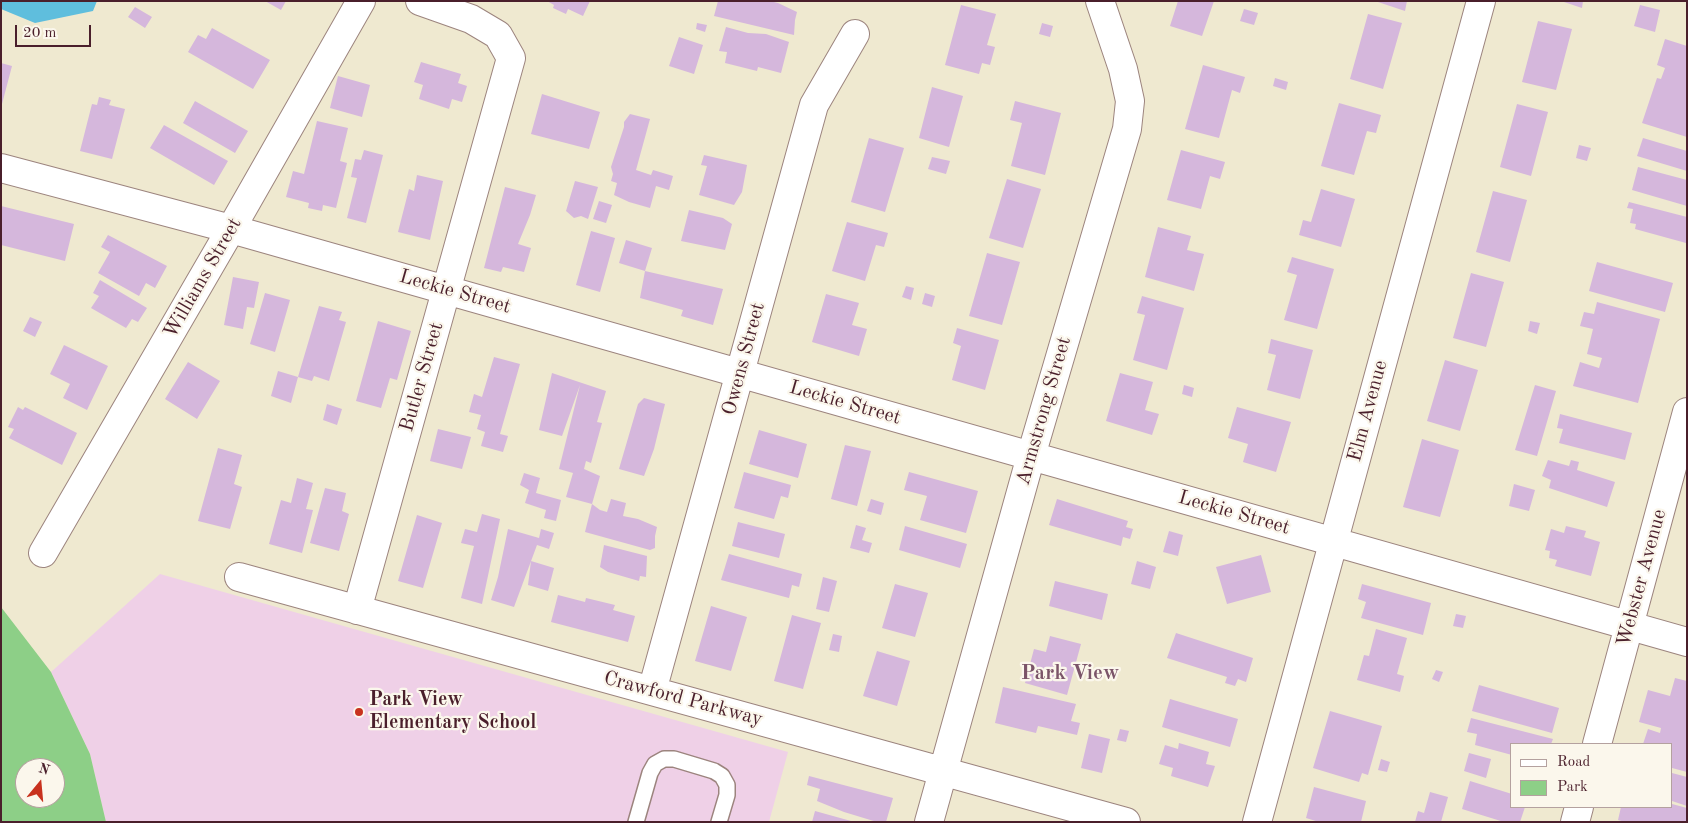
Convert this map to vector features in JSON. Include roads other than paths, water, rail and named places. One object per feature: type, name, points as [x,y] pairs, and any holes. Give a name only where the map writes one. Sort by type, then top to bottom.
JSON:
[{"type":"street","name":"Williams Street","points":[[43,553],[361,1]]},
{"type":"street","name":"Butler Street","points":[[357,610],[511,58],[498,36],[471,19],[420,1]]},
{"type":"street","name":"Armstrong Street","points":[[929,822],[1031,456],[1127,129],[1130,101],[1123,69],[1100,1]]},
{"type":"street","name":"Elm Avenue","points":[[1257,822],[1481,1]]},
{"type":"street","name":"Owens Street","points":[[652,691],[814,105],[855,34]]},
{"type":"street","name":"Leckie Street","points":[[1,168],[231,229],[1687,642]]},
{"type":"street","name":"Webster Avenue","points":[[1596,743],[1687,412]]},
{"type":"street","name":"Crawford Parkway","points":[[239,577],[1126,822]]},
{"type":"street","points":[[1575,822],[1579,808]]},
{"type":"lane","points":[[636,822],[650,773],[655,764],[664,759],[674,759],[714,771],[722,776],[727,785],[727,795],[719,822]]},
{"type":"water","points":[[1,1],[97,1],[93,11],[35,23],[1,9]]},
{"type":"place","name":"Park View Elementary School","points":[[359,712]]},
{"type":"district","name":"Park View","points":[[1070,673]]}]
